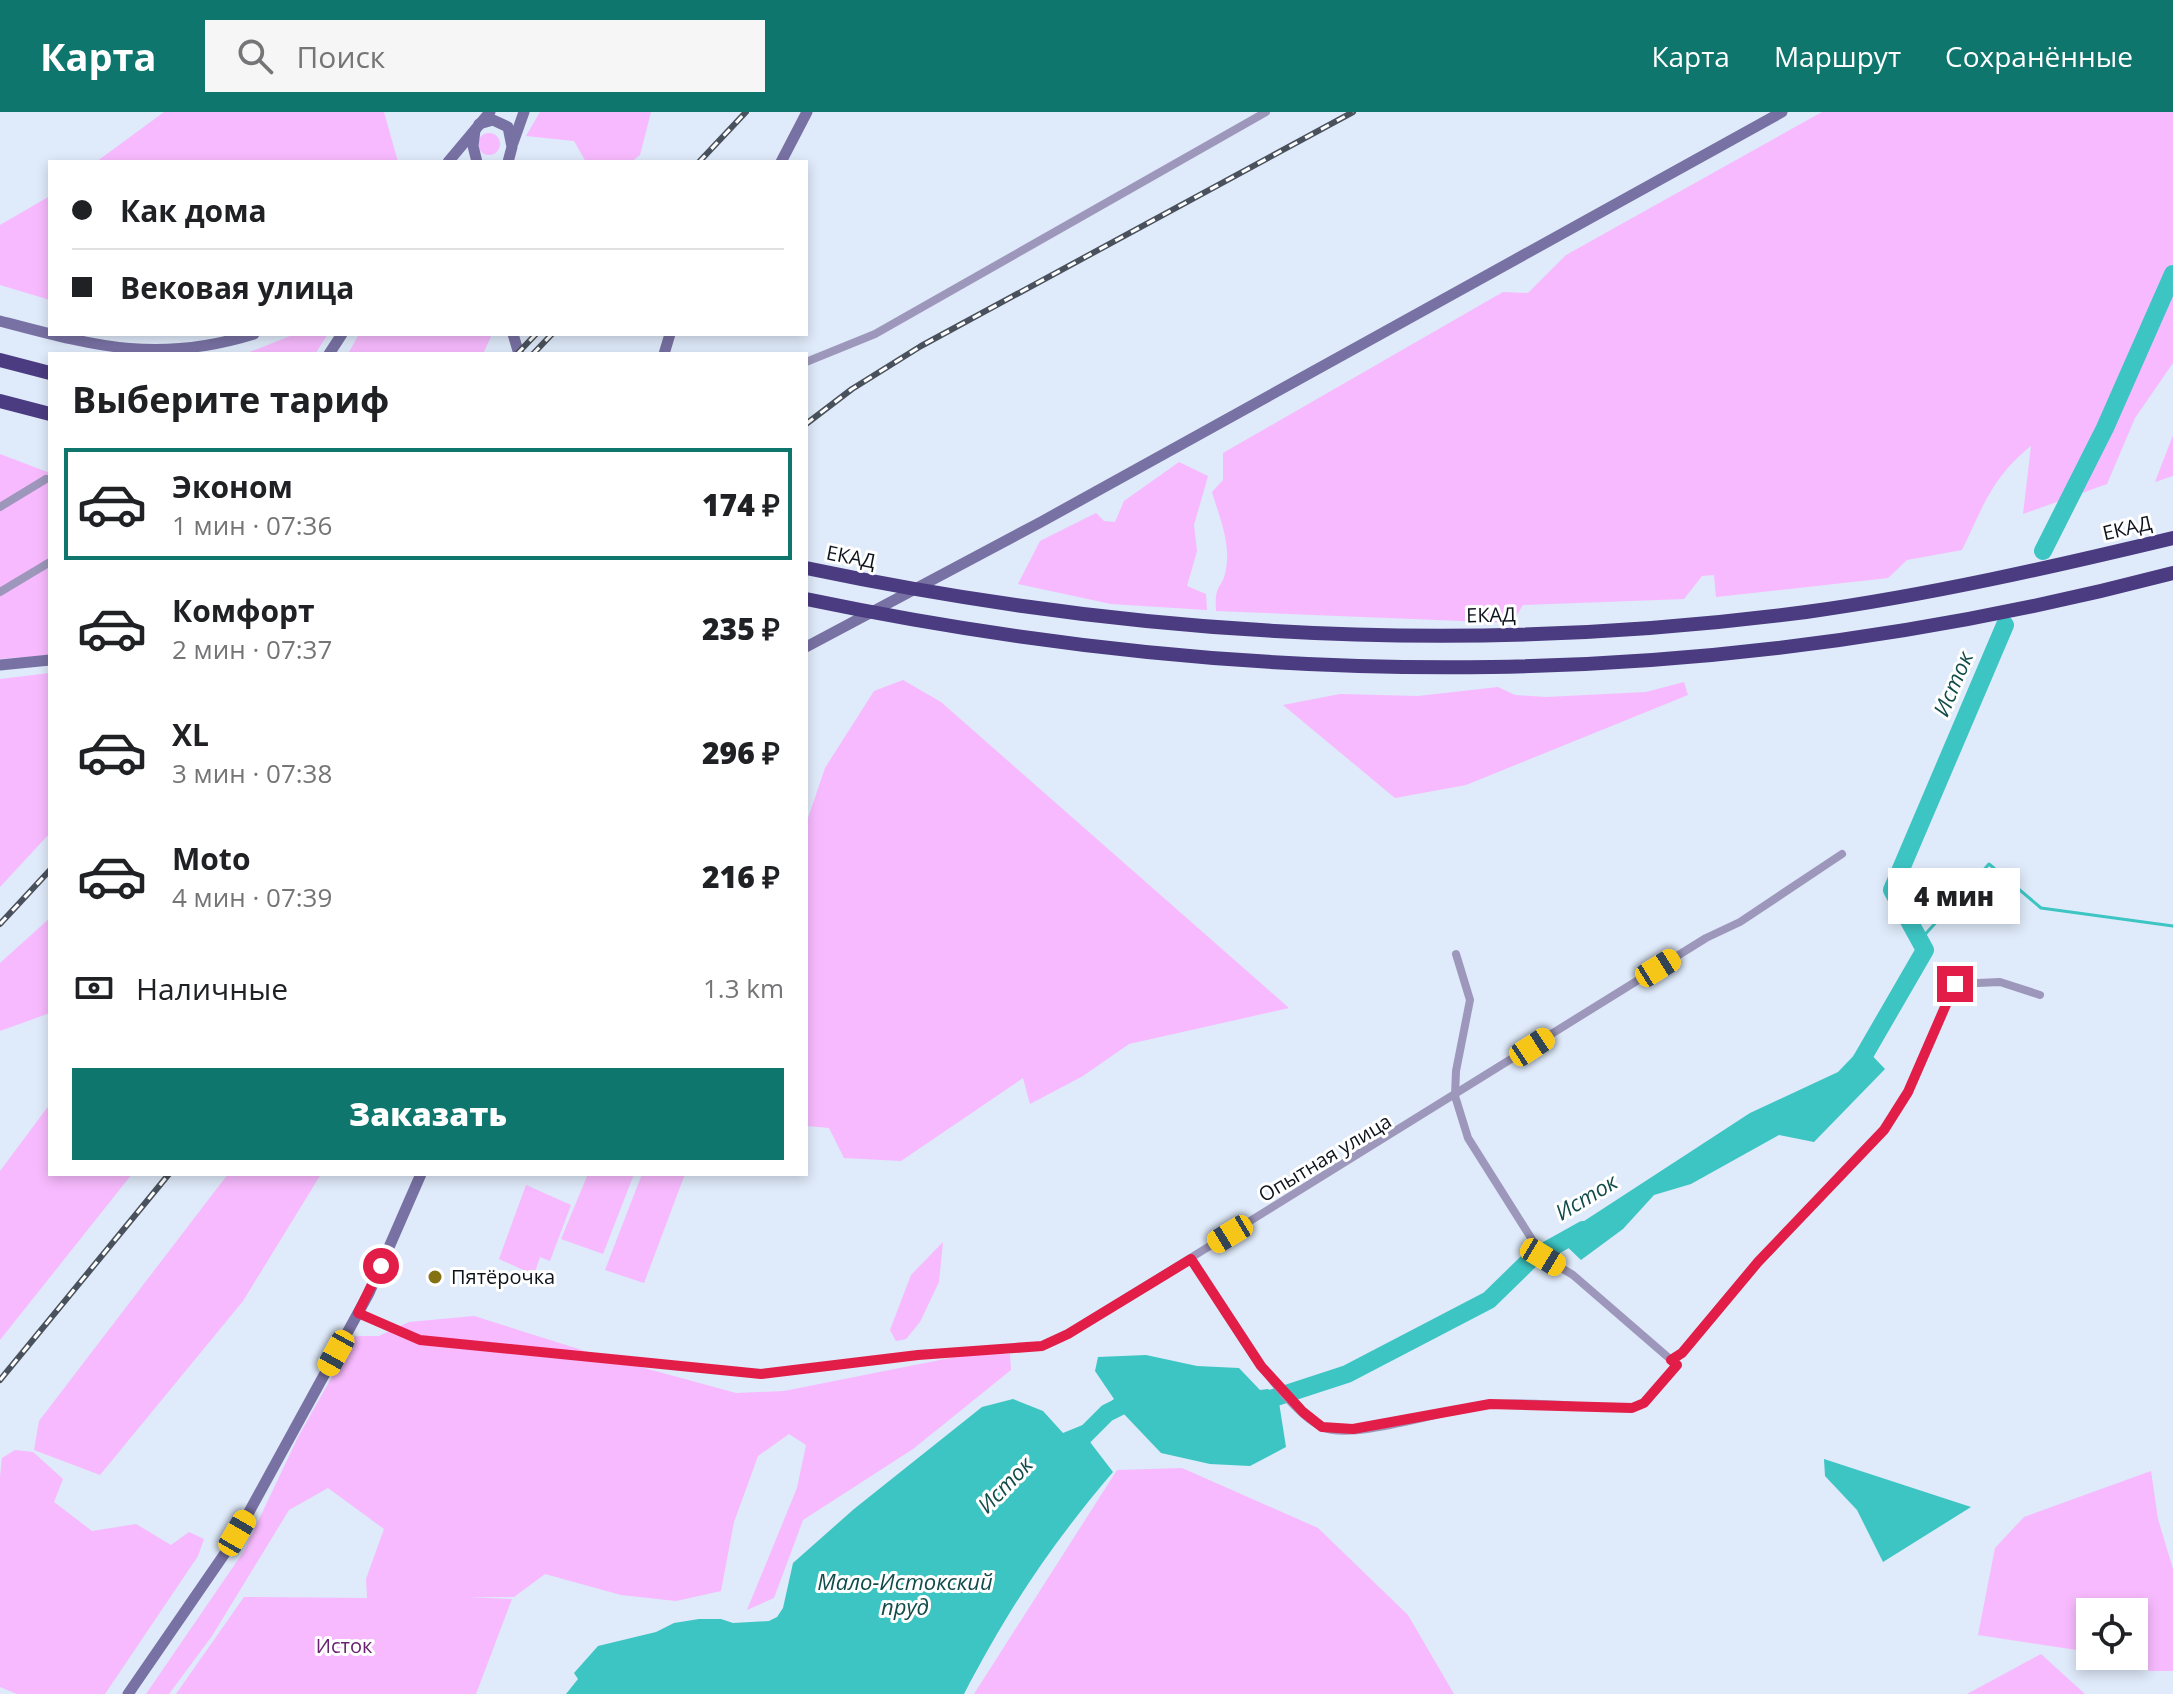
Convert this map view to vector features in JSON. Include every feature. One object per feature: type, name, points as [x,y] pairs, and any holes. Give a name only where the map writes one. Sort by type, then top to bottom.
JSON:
[{"type":"highway","points":[[0,360],[48,372]]},
{"type":"highway","points":[[0,401],[48,413]]},
{"type":"highway","name":"ЕКАД","points":[[808,568],[986,601],[1167,625],[1411,636],[1576,633],[1807,611],[1978,581],[2173,538]]},
{"type":"highway","points":[[808,599],[1110,650],[1351,666],[1496,669],[1594,665],[1764,651],[1855,639],[2061,600],[2173,573]]},
{"type":"main road","points":[[450,160],[490,112]]},
{"type":"main road","points":[[510,154],[524,112]]},
{"type":"main road","points":[[782,160],[807,112]]},
{"type":"main road","points":[[808,645],[1052,516],[1782,112]]},
{"type":"main road","points":[[477,127],[493,120],[502,122],[511,133],[510,154]]},
{"type":"main road","points":[[477,127],[478,160]]},
{"type":"main road","points":[[0,321],[48,333]]},
{"type":"main road","points":[[58,336],[145,352],[180,352],[246,336]]},
{"type":"main road","points":[[0,665],[48,660]]},
{"type":"main road","points":[[128,1694],[232,1543],[358,1313],[420,1176]]},
{"type":"street","points":[[808,361],[875,334],[1266,112]]},
{"type":"street","points":[[0,507],[46,479]]},
{"type":"street","points":[[0,592],[48,563]]},
{"type":"street","name":"Опытная улица","points":[[358,1313],[420,1340],[761,1374],[918,1355],[1042,1346],[1068,1334],[1191,1259],[1706,938],[1740,922],[1842,854]]},
{"type":"street","points":[[1456,954],[1470,1000],[1456,1071],[1455,1096],[1459,1118],[1468,1138],[1543,1257],[1573,1275],[1674,1362]]},
{"type":"street","points":[[1191,1259],[1261,1366],[1282,1391],[1322,1427],[1339,1430],[1490,1404],[1632,1408],[1644,1403],[1674,1362],[1768,1250],[1884,1130],[1908,1092],[1955,984],[2000,982],[2040,995]]},
{"type":"green space","points":[[164,112],[384,112],[397,160],[99,160]]},
{"type":"green space","points":[[540,112],[651,112],[640,155],[634,160],[585,160],[574,141],[526,136]]},
{"type":"green space","points":[[1822,112],[2173,112],[2173,363],[2135,418],[2107,484],[2023,514],[2031,446],[1998,481],[1962,550],[1907,560],[1888,578],[1716,597],[1714,575],[1702,576],[1684,599],[1523,605],[1512,623],[1216,611],[1216,595],[1225,575],[1227,549],[1212,492],[1223,480],[1223,453],[1503,292],[1528,293],[1566,255]]},
{"type":"green space","points":[[489,133],[497,136],[500,144],[497,152],[489,155],[481,152],[478,144],[481,136]]},
{"type":"green space","points":[[48,197],[48,299],[0,285],[0,225]]},
{"type":"green space","points":[[290,336],[327,336],[316,352],[250,352]]},
{"type":"green space","points":[[358,336],[491,336],[484,352],[349,352]]},
{"type":"green space","points":[[2173,435],[2173,476],[2155,482]]},
{"type":"green space","points":[[0,454],[48,472],[48,655],[0,659]]},
{"type":"green space","points":[[1179,462],[1208,476],[1194,525],[1197,551],[1187,586],[1206,594],[1207,610],[1111,604],[1018,584],[1040,541],[1096,513],[1104,521],[1115,522],[1124,501]]},
{"type":"green space","points":[[48,673],[48,835],[0,887],[0,679]]},
{"type":"green space","points":[[903,680],[941,702],[1289,1008],[1129,1044],[1083,1076],[1030,1104],[1023,1078],[901,1161],[844,1158],[829,1128],[808,1126],[808,818],[825,768],[874,691]]},
{"type":"green space","points":[[1684,682],[1688,695],[1466,785],[1395,798],[1283,705],[1340,694],[1418,696],[1498,687],[1515,695],[1546,697],[1646,692]]},
{"type":"green space","points":[[48,920],[48,1014],[0,1031],[0,963]]},
{"type":"green space","points":[[48,1107],[48,1176],[130,1176],[0,1340],[0,1171]]},
{"type":"green space","points":[[226,1176],[320,1176],[243,1301],[100,1475],[34,1450],[39,1421]]},
{"type":"green space","points":[[587,1176],[633,1176],[603,1254],[561,1239]]},
{"type":"green space","points":[[641,1176],[684,1176],[644,1283],[605,1270]]},
{"type":"green space","points":[[526,1185],[571,1205],[550,1261],[540,1257],[534,1275],[499,1259]]},
{"type":"green space","points":[[943,1242],[939,1282],[920,1322],[906,1339],[896,1341],[890,1330],[911,1275]]},
{"type":"green space","points":[[474,1316],[604,1357],[736,1393],[784,1391],[965,1355],[1010,1354],[1011,1370],[913,1449],[803,1520],[774,1598],[747,1610],[797,1488],[806,1445],[789,1434],[758,1456],[734,1522],[721,1591],[676,1601],[621,1595],[545,1574],[514,1597],[468,1597],[512,1599],[476,1694],[176,1694],[244,1597],[367,1598],[366,1579],[384,1529],[328,1488],[289,1510],[212,1636],[169,1694],[146,1694],[244,1551],[298,1437],[355,1336],[379,1336],[409,1322]]},
{"type":"green space","points":[[15,1450],[33,1452],[63,1479],[54,1502],[92,1531],[136,1524],[171,1545],[189,1532],[204,1539],[198,1556],[105,1694],[17,1694],[0,1687],[0,1477],[2,1458]]},
{"type":"green space","points":[[1182,1468],[1318,1528],[1408,1615],[1454,1694],[974,1694],[1117,1470]]},
{"type":"green space","points":[[2151,1471],[2158,1519],[2173,1569],[2173,1671],[2147,1670],[2148,1598],[2076,1598],[2076,1650],[1978,1635],[1995,1548],[2024,1517]]},
{"type":"green space","points":[[2041,1654],[2085,1694],[1967,1694]]},
{"type":"water","points":[[1863,1046],[1885,1069],[1814,1142],[1779,1135],[1691,1184],[1654,1195],[1623,1229],[1581,1260],[1558,1238],[1750,1113],[1838,1072]]},
{"type":"water","points":[[1146,1355],[1197,1366],[1239,1368],[1260,1390],[1268,1389],[1278,1396],[1286,1447],[1250,1466],[1210,1464],[1161,1453],[1122,1412],[1107,1413],[1104,1408],[1114,1399],[1095,1371],[1098,1357]]},
{"type":"water","name":"Мало-Истокский пруд","points":[[1013,1399],[1043,1411],[1063,1433],[1090,1422],[1095,1432],[1090,1442],[1113,1472],[1032,1578],[964,1694],[566,1694],[578,1679],[574,1673],[598,1646],[656,1632],[674,1623],[699,1619],[721,1619],[733,1623],[769,1621],[777,1617],[783,1608],[793,1563],[854,1509],[982,1407]]},
{"type":"water","points":[[1824,1459],[1971,1507],[1883,1562],[1857,1510],[1825,1476]]},
{"type":"waterway","name":"Исток","points":[[2043,551],[2105,428],[2173,274]]},
{"type":"waterway","name":"Исток","points":[[1855,1071],[1925,950],[1892,890],[2005,625]]},
{"type":"waterway","points":[[1920,940],[1989,864],[2041,908],[2173,926]]},
{"type":"waterway","name":"Исток","points":[[1255,1404],[1347,1374],[1489,1300],[1531,1259],[1583,1230]]},
{"type":"waterway","name":"Исток","points":[[1075,1445],[1107,1413],[1129,1402]]},
{"type":"railway","points":[[701,160],[746,112]]},
{"type":"railway","points":[[808,422],[852,389],[921,346],[1353,112]]},
{"type":"railway","points":[[519,352],[534,336]]},
{"type":"railway","points":[[535,352],[550,336]]},
{"type":"railway","points":[[0,924],[48,872]]},
{"type":"railway","points":[[0,1380],[167,1176]]},
{"type":"place","name":"Пятёрочка","points":[[435,1277]]},
{"type":"route","points":[[381,1266],[358,1313],[420,1340],[761,1374],[918,1355],[1042,1346],[1068,1334],[1191,1259],[1261,1366],[1282,1391],[1322,1427],[1339,1430],[1372,1427],[1490,1404],[1632,1408],[1644,1403],[1677,1365],[1671,1360],[1682,1353],[1805,1210],[1844,1175],[1884,1130],[1908,1092],[1955,984]]}]
